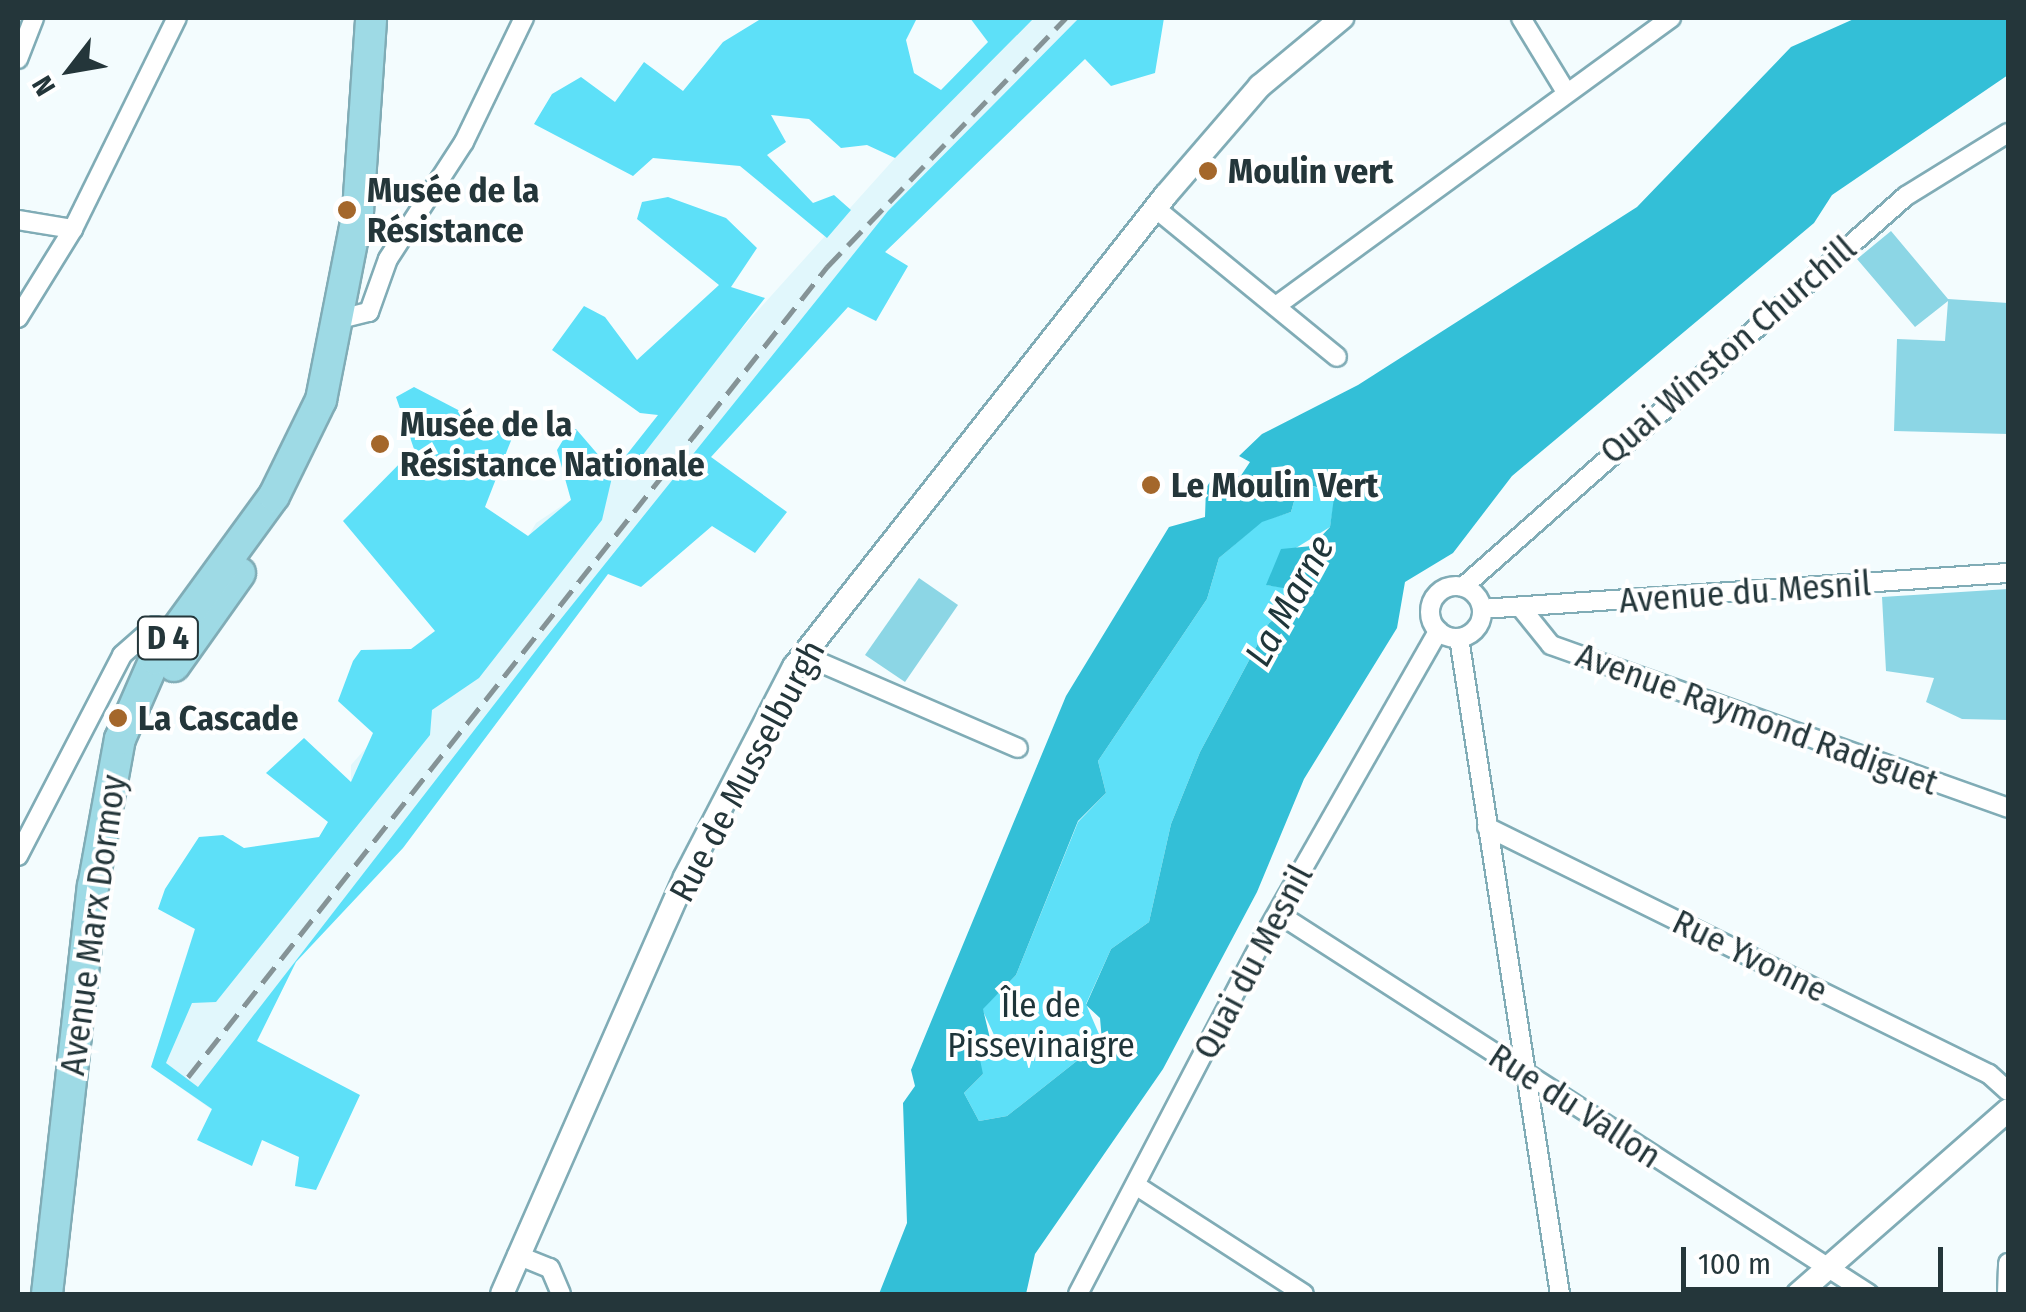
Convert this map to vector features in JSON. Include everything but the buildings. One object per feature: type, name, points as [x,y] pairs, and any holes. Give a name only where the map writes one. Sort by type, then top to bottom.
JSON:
[{"type":"main road","name":"Avenue Marx Dormoy","points":[[348,320],[370,110],[371,18]]},
{"type":"main road","name":"Avenue Marx Dormoy","points":[[47,1294],[103,819],[129,715],[183,634],[320,447],[348,320],[386,107],[386,18]]},
{"type":"main road","name":"Avenue Marx Dormoy","points":[[63,1294],[119,812],[142,730],[183,634]]},
{"type":"street","points":[[18,59],[34,18]]},
{"type":"street","points":[[18,318],[73,228],[177,18]]},
{"type":"street","points":[[348,320],[464,142],[524,18]]},
{"type":"street","name":"Rue de Musselburgh","points":[[502,1294],[686,877],[802,656],[1155,208],[1260,86],[1342,18]]},
{"type":"street","points":[[1521,18],[1566,92]]},
{"type":"street","points":[[1276,306],[1671,18]]},
{"type":"street","name":"Quai Winston Churchill","points":[[1463,586],[1906,196],[2008,133]]},
{"type":"street","points":[[1155,208],[1336,356]]},
{"type":"street","points":[[18,220],[73,228]]},
{"type":"street","name":"Avenue du Mesnil","points":[[1482,609],[2008,573]]},
{"type":"street","points":[[1463,586],[1482,609],[1479,625],[1459,638],[1438,631],[1433,599],[1463,586]]},
{"type":"street","name":"Avenue Raymond Radiguet","points":[[1522,609],[1551,646],[2008,808]]},
{"type":"street","points":[[18,856],[122,655],[154,626],[183,634]]},
{"type":"street","name":"Quai du Mesnil","points":[[1078,1294],[1140,1188],[1142,1164],[1438,631]]},
{"type":"street","points":[[1459,638],[1560,1294]]},
{"type":"street","points":[[802,656],[1018,748]]},
{"type":"street","name":"Rue Yvonne","points":[[1487,826],[2006,1080]]},
{"type":"street","name":"Rue du Vallon","points":[[1282,916],[1868,1294]]},
{"type":"street","points":[[1798,1294],[2005,1121]]},
{"type":"street","points":[[1140,1188],[1304,1294]]},
{"type":"street","points":[[517,1255],[550,1268],[561,1294]]},
{"type":"street","points":[[2007,1294],[2008,1263]]},
{"type":"shaded area","points":[[1012,18],[1124,18],[885,252],[908,266],[876,321],[848,307],[629,546],[403,848],[296,962],[212,1110],[151,1067],[195,928],[283,899],[351,783],[351,765],[484,613],[536,523],[613,472],[895,158],[901,132]]},
{"type":"shaded area","points":[[1891,231],[1948,299],[2008,303],[2008,434],[1894,431],[1897,339],[1945,341],[1948,301],[1915,327],[1857,259]]},
{"type":"shaded area","points":[[919,578],[958,605],[905,682],[865,655]]},
{"type":"shaded area","points":[[2008,589],[2008,720],[1962,719],[1926,702],[1934,678],[1886,671],[1882,597]]},
{"type":"green space","points":[[917,18],[906,40],[914,73],[941,90],[988,42],[970,18],[1034,18],[895,158],[867,145],[841,148],[809,119],[771,115],[786,142],[767,155],[813,203],[834,195],[851,210],[827,238],[740,166],[653,158],[633,176],[534,124],[552,94],[581,77],[615,102],[644,62],[683,91],[723,42],[759,20]]},
{"type":"green space","points":[[1079,18],[1164,18],[1155,73],[1111,86],[1085,59],[885,252],[908,266],[876,321],[848,307],[711,457],[787,512],[755,553],[712,526],[641,587],[608,574],[403,848],[296,962],[257,1041],[360,1095],[316,1190],[295,1186],[299,1157],[262,1140],[252,1166],[197,1140],[212,1109],[151,1067],[195,929],[158,909],[165,889],[199,837],[223,835],[244,848],[319,837],[328,822],[266,773],[304,738],[351,782],[373,733],[338,701],[353,661],[361,650],[411,649],[435,631],[343,521],[414,449],[396,397],[414,387],[512,438],[485,507],[528,536],[571,500],[557,450],[566,435],[576,429],[613,472],[658,415],[640,413],[552,350],[584,306],[605,317],[637,360],[719,285],[637,219],[642,202],[668,197],[726,218],[757,248],[731,287],[765,298],[628,474],[613,473],[602,520],[479,678],[432,710],[430,735],[216,1002],[192,1003],[166,1063],[198,1087],[544,640],[888,211]]},
{"type":"green space","name":"Île de Pissevinaigre","points":[[1299,484],[1336,491],[1330,527],[1278,559],[1267,585],[1289,588],[1286,610],[1269,623],[1200,752],[1171,824],[1149,922],[1111,949],[1086,1004],[1102,1041],[1007,1116],[979,1121],[964,1093],[983,1074],[973,1061],[994,1035],[982,1009],[1016,975],[1078,822],[1106,793],[1098,761],[1207,599],[1219,558],[1262,521],[1291,512]]},
{"type":"water","name":"La Marne","points":[[1856,18],[2008,18],[2008,75],[1832,195],[1814,223],[1512,476],[1453,553],[1405,582],[1397,628],[1304,779],[1257,892],[1163,1069],[1035,1254],[1026,1294],[879,1294],[907,1223],[903,1103],[915,1086],[911,1070],[1066,696],[1169,527],[1205,517],[1206,488],[1217,471],[1240,477],[1250,462],[1239,456],[1262,434],[1358,385],[1637,207],[1791,47]],"holes":[[[1299,484],[1335,490],[1330,527],[1312,546],[1281,549],[1266,585],[1289,589],[1286,610],[1269,623],[1200,752],[1171,824],[1149,922],[1111,949],[1086,1005],[1100,1018],[1102,1041],[1007,1116],[979,1121],[964,1093],[983,1074],[978,1050],[992,1047],[983,1009],[1016,975],[1078,821],[1106,793],[1098,761],[1207,599],[1219,558],[1262,522],[1291,512]]]},
{"type":"railway","points":[[188,1077],[827,267],[1066,18]]},
{"type":"place","name":"Moulin vert","points":[[1208,171]]},
{"type":"place","name":"Musée de la Résistance","points":[[347,210]]},
{"type":"place","name":"Musée de la Résistance Nationale","points":[[380,444]]},
{"type":"place","name":"Le Moulin Vert","points":[[1151,485]]},
{"type":"place","name":"La Cascade","points":[[118,718]]}]
